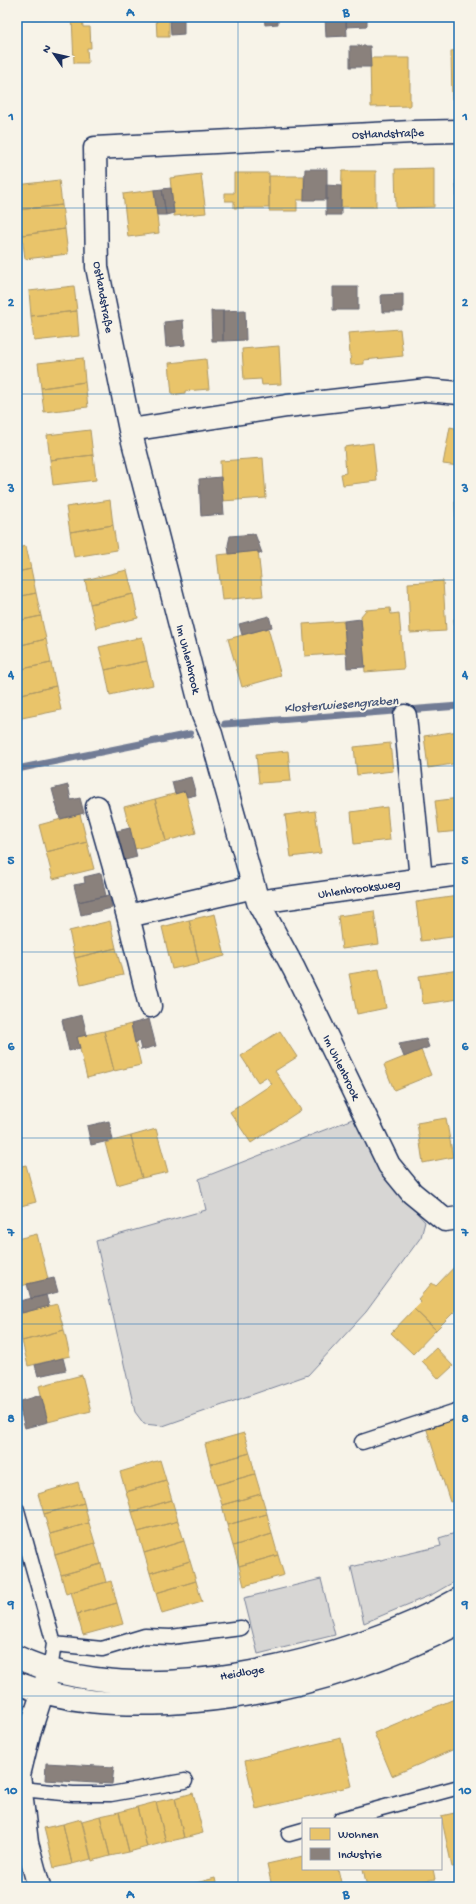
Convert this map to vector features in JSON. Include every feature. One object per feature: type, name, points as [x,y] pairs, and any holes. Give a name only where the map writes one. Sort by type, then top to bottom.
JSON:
[{"type":"street","name":"Ostlandstraße","points":[[130,430],[97,267],[95,148],[459,131]]},
{"type":"street","points":[[130,430],[287,406],[427,390],[459,393]]},
{"type":"street","name":"Im Uhlenbrook","points":[[130,430],[203,715],[211,734],[256,894],[389,1165],[412,1193],[445,1220],[459,1218]]},
{"type":"street","points":[[405,716],[421,880]]},
{"type":"street","points":[[97,807],[128,916],[150,1006]]},
{"type":"street","name":"Uhlenbrooksweg","points":[[256,894],[421,880],[459,874]]},
{"type":"street","points":[[128,916],[256,894]]},
{"type":"street","name":"Heidloge","points":[[17,1657],[50,1670],[75,1676],[123,1682],[184,1680],[224,1676],[280,1666],[337,1650],[411,1624],[459,1599]]},
{"type":"street","name":"Heidloge","points":[[17,1683],[42,1693],[70,1699],[118,1704],[191,1702],[245,1696],[314,1681],[364,1664],[432,1637],[459,1624]]},
{"type":"street","points":[[39,1887],[27,1843],[19,1780],[29,1734],[50,1670]]},
{"type":"lane","points":[[362,1442],[405,1430],[459,1410]]},
{"type":"lane","points":[[17,1510],[54,1644],[50,1670]]},
{"type":"lane","points":[[54,1644],[102,1649],[145,1636],[171,1637],[241,1628]]},
{"type":"lane","points":[[19,1780],[73,1794],[111,1794],[185,1781]]},
{"type":"lane","points":[[345,1818],[459,1788]]},
{"type":"lane","points":[[289,1834],[302,1830]]},
{"type":"shaded area","points":[[355,1118],[385,1177],[425,1222],[421,1237],[366,1312],[308,1375],[163,1426],[144,1424],[135,1412],[96,1241],[206,1210],[199,1179]]},
{"type":"shaded area","points":[[459,1532],[459,1579],[433,1594],[364,1623],[351,1567],[441,1546],[439,1538]]},
{"type":"shaded area","points":[[321,1579],[335,1635],[258,1654],[244,1598]]},
{"type":"building: Wohnen","points":[[17,17],[22,87],[17,88]]},
{"type":"building: Wohnen","points":[[24,17],[62,17],[62,18],[24,20]]},
{"type":"building: Wohnen","points":[[72,17],[82,17],[83,27],[90,27],[91,48],[87,48],[88,63],[74,63]]},
{"type":"building: Wohnen","points":[[156,17],[169,17],[169,37],[157,37]]},
{"type":"building: Wohnen","points":[[297,17],[325,17],[325,20],[297,21]]},
{"type":"building: Wohnen","points":[[459,50],[459,99],[452,99],[451,51]]},
{"type":"building: Wohnen","points":[[370,58],[410,58],[410,106],[371,107]]},
{"type":"building: Wohnen","points":[[434,168],[434,207],[396,208],[395,169]]},
{"type":"building: Wohnen","points":[[342,171],[376,171],[376,207],[341,207]]},
{"type":"building: Wohnen","points":[[234,173],[269,173],[269,208],[234,208],[234,201],[225,201],[225,193],[234,193]]},
{"type":"building: Wohnen","points":[[201,174],[206,213],[174,216],[170,178]]},
{"type":"building: Wohnen","points":[[269,176],[304,176],[304,200],[297,200],[297,211],[269,211]]},
{"type":"building: Wohnen","points":[[59,180],[62,205],[18,210],[17,185]]},
{"type":"building: Wohnen","points":[[154,190],[159,233],[128,237],[123,194]]},
{"type":"building: Wohnen","points":[[62,205],[65,229],[22,235],[18,210]]},
{"type":"building: Wohnen","points":[[65,229],[68,254],[25,259],[22,235]]},
{"type":"building: Wohnen","points":[[74,286],[77,311],[31,316],[29,291]]},
{"type":"building: Wohnen","points":[[459,289],[459,326],[455,325]]},
{"type":"building: Wohnen","points":[[77,311],[79,336],[34,341],[31,316]]},
{"type":"building: Wohnen","points":[[400,329],[403,356],[364,360],[364,364],[351,365],[348,333]]},
{"type":"building: Wohnen","points":[[279,346],[281,384],[262,385],[261,379],[244,380],[242,349]]},
{"type":"building: Wohnen","points":[[83,358],[85,382],[41,388],[38,363]]},
{"type":"building: Wohnen","points":[[206,359],[209,389],[185,391],[185,393],[172,395],[169,363]]},
{"type":"building: Wohnen","points":[[85,382],[88,407],[44,412],[41,388]]},
{"type":"building: Wohnen","points":[[450,427],[459,429],[459,466],[443,464]]},
{"type":"building: Wohnen","points":[[90,430],[93,455],[50,460],[47,435]]},
{"type":"building: Wohnen","points":[[373,443],[377,481],[343,485],[341,474],[346,473],[344,447]]},
{"type":"building: Wohnen","points":[[93,455],[96,480],[53,485],[50,460]]},
{"type":"building: Wohnen","points":[[263,458],[266,498],[222,501],[220,461]]},
{"type":"building: Wohnen","points":[[110,500],[113,525],[70,532],[66,507]]},
{"type":"building: Wohnen","points":[[455,502],[459,502],[459,525],[456,526]]},
{"type":"building: Wohnen","points":[[113,525],[117,550],[74,557],[70,532]]},
{"type":"building: Wohnen","points":[[26,546],[31,569],[17,572],[17,548]]},
{"type":"building: Wohnen","points":[[258,551],[263,596],[222,600],[217,555]]},
{"type":"building: Wohnen","points":[[31,569],[36,593],[17,597],[17,572]]},
{"type":"building: Wohnen","points":[[127,570],[133,594],[90,604],[85,580]]},
{"type":"building: Wohnen","points":[[443,581],[446,631],[410,633],[408,583]]},
{"type":"building: Wohnen","points":[[36,593],[41,616],[17,621],[17,597]]},
{"type":"building: Wohnen","points":[[133,594],[138,618],[96,628],[90,604]]},
{"type":"building: Wohnen","points":[[390,608],[391,614],[399,613],[404,669],[365,672],[361,616],[366,610]]},
{"type":"building: Wohnen","points":[[41,616],[46,639],[17,646],[17,621]]},
{"type":"building: Wohnen","points":[[459,618],[459,647],[456,647],[454,619]]},
{"type":"building: Wohnen","points":[[344,621],[346,653],[305,656],[303,624]]},
{"type":"building: Wohnen","points":[[268,628],[281,676],[242,687],[228,639]]},
{"type":"building: Wohnen","points":[[142,637],[147,661],[105,670],[99,647]]},
{"type":"building: Wohnen","points":[[46,639],[51,663],[17,670],[17,646]]},
{"type":"building: Wohnen","points":[[147,661],[153,685],[110,695],[105,670]]},
{"type":"building: Wohnen","points":[[51,663],[56,686],[17,695],[17,670]]},
{"type":"building: Wohnen","points":[[56,686],[61,710],[17,719],[17,695]]},
{"type":"building: Wohnen","points":[[459,731],[459,763],[428,768],[424,736]]},
{"type":"building: Wohnen","points":[[390,743],[393,771],[357,775],[354,747]]},
{"type":"building: Wohnen","points":[[288,751],[291,781],[259,783],[256,754]]},
{"type":"building: Wohnen","points":[[185,791],[196,833],[166,841],[155,799]]},
{"type":"building: Wohnen","points":[[459,798],[459,831],[439,833],[435,801]]},
{"type":"building: Wohnen","points":[[155,799],[166,841],[135,849],[124,807]]},
{"type":"building: Wohnen","points":[[387,807],[390,840],[354,844],[351,812]]},
{"type":"building: Wohnen","points":[[315,811],[321,853],[291,857],[285,815]]},
{"type":"building: Wohnen","points":[[80,814],[87,842],[46,852],[39,825]]},
{"type":"building: Wohnen","points":[[87,842],[94,869],[53,879],[46,852]]},
{"type":"building: Wohnen","points":[[458,896],[459,936],[421,941],[416,902]]},
{"type":"building: Wohnen","points":[[374,911],[379,944],[342,949],[338,916]]},
{"type":"building: Wohnen","points":[[215,914],[225,956],[199,963],[189,920]]},
{"type":"building: Wohnen","points":[[189,920],[199,963],[172,969],[162,927]]},
{"type":"building: Wohnen","points":[[110,921],[116,948],[75,958],[69,931]]},
{"type":"building: Wohnen","points":[[116,948],[123,975],[81,985],[75,958]]},
{"type":"building: Wohnen","points":[[379,969],[386,1008],[357,1014],[349,974]]},
{"type":"building: Wohnen","points":[[459,970],[459,999],[423,1004],[419,976]]},
{"type":"building: Wohnen","points":[[131,1024],[141,1065],[114,1071],[104,1031]]},
{"type":"building: Wohnen","points":[[104,1031],[114,1071],[87,1078],[77,1037]]},
{"type":"building: Wohnen","points":[[280,1031],[297,1057],[275,1071],[301,1110],[251,1143],[230,1112],[272,1084],[266,1077],[258,1082],[241,1056]]},
{"type":"building: Wohnen","points":[[421,1050],[431,1075],[394,1090],[384,1065]]},
{"type":"building: Wohnen","points":[[446,1118],[453,1157],[423,1163],[417,1123]]},
{"type":"building: Wohnen","points":[[156,1129],[168,1172],[142,1178],[131,1136]]},
{"type":"building: Wohnen","points":[[131,1136],[142,1178],[117,1185],[105,1143]]},
{"type":"building: Wohnen","points":[[26,1165],[36,1202],[17,1207],[17,1167]]},
{"type":"building: Wohnen","points":[[37,1234],[48,1279],[17,1287],[17,1239]]},
{"type":"building: Wohnen","points":[[459,1262],[459,1307],[436,1330],[414,1309],[421,1302],[418,1299],[432,1283],[436,1286]]},
{"type":"building: Wohnen","points":[[57,1304],[64,1330],[22,1341],[17,1314]]},
{"type":"building: Wohnen","points":[[414,1309],[436,1330],[413,1354],[391,1333]]},
{"type":"building: Wohnen","points":[[64,1330],[70,1356],[28,1366],[22,1341]]},
{"type":"building: Wohnen","points":[[436,1348],[453,1366],[439,1379],[422,1361]]},
{"type":"building: Wohnen","points":[[82,1375],[91,1411],[48,1422],[39,1386]]},
{"type":"building: Wohnen","points":[[459,1416],[459,1499],[450,1502],[426,1427]]},
{"type":"building: Wohnen","points":[[244,1433],[250,1453],[210,1464],[205,1444]]},
{"type":"building: Wohnen","points":[[250,1453],[255,1474],[216,1485],[210,1464]]},
{"type":"building: Wohnen","points":[[160,1460],[166,1480],[126,1492],[120,1472]]},
{"type":"building: Wohnen","points":[[255,1474],[261,1494],[222,1505],[216,1485]]},
{"type":"building: Wohnen","points":[[166,1480],[172,1500],[132,1512],[126,1492]]},
{"type":"building: Wohnen","points":[[78,1482],[84,1503],[44,1514],[38,1494]]},
{"type":"building: Wohnen","points":[[261,1494],[267,1514],[227,1525],[222,1505]]},
{"type":"building: Wohnen","points":[[172,1500],[178,1521],[138,1532],[132,1512]]},
{"type":"building: Wohnen","points":[[84,1503],[89,1523],[50,1534],[44,1514]]},
{"type":"building: Wohnen","points":[[267,1514],[272,1534],[233,1546],[227,1525]]},
{"type":"building: Wohnen","points":[[178,1521],[184,1541],[144,1553],[138,1532]]},
{"type":"building: Wohnen","points":[[89,1523],[95,1543],[55,1555],[50,1534]]},
{"type":"building: Wohnen","points":[[272,1534],[278,1555],[239,1566],[233,1546]]},
{"type":"building: Wohnen","points":[[184,1541],[190,1561],[150,1573],[144,1553]]},
{"type":"building: Wohnen","points":[[95,1543],[101,1564],[61,1575],[55,1555]]},
{"type":"building: Wohnen","points":[[278,1555],[284,1575],[244,1586],[239,1566]]},
{"type":"building: Wohnen","points":[[190,1561],[196,1581],[156,1593],[150,1573]]},
{"type":"building: Wohnen","points":[[101,1564],[106,1582],[66,1594],[61,1575]]},
{"type":"building: Wohnen","points":[[111,1581],[117,1603],[77,1614],[71,1592]]},
{"type":"building: Wohnen","points":[[196,1581],[202,1602],[162,1614],[156,1593]]},
{"type":"building: Wohnen","points":[[117,1603],[123,1624],[83,1635],[77,1614]]},
{"type":"building: Wohnen","points":[[459,1697],[459,1747],[392,1776],[374,1733]]},
{"type":"building: Wohnen","points":[[341,1738],[352,1786],[256,1809],[245,1761]]},
{"type":"building: Wohnen","points":[[193,1793],[203,1833],[184,1838],[175,1798]]},
{"type":"building: Wohnen","points":[[175,1798],[184,1838],[166,1842],[156,1802]]},
{"type":"building: Wohnen","points":[[156,1802],[166,1842],[147,1847],[137,1807]]},
{"type":"building: Wohnen","points":[[137,1807],[147,1847],[129,1852],[119,1812]]},
{"type":"building: Wohnen","points":[[119,1812],[129,1852],[110,1856],[100,1816]]},
{"type":"building: Wohnen","points":[[459,1812],[459,1866],[452,1867],[441,1816]]},
{"type":"building: Wohnen","points":[[100,1816],[110,1856],[92,1861],[82,1821]]},
{"type":"building: Wohnen","points":[[81,1819],[91,1859],[72,1864],[63,1824]]},
{"type":"building: Wohnen","points":[[63,1824],[72,1864],[54,1868],[44,1828]]},
{"type":"building: Wohnen","points":[[302,1856],[302,1870],[338,1870],[342,1887],[272,1887],[267,1864]]},
{"type":"building: Wohnen","points":[[363,1870],[433,1870],[435,1879],[396,1887],[367,1887]]},
{"type":"building: Wohnen","points":[[215,1878],[217,1887],[197,1887],[196,1883]]},
{"type":"building: Wohnen","points":[[196,1883],[197,1887],[180,1887]]},
{"type":"building: Industrie","points":[[170,17],[184,17],[184,34],[171,35]]},
{"type":"building: Industrie","points":[[264,17],[278,17],[278,24],[265,25]]},
{"type":"building: Industrie","points":[[325,17],[346,17],[347,36],[326,37]]},
{"type":"building: Industrie","points":[[346,17],[367,17],[367,26],[346,27]]},
{"type":"building: Industrie","points":[[350,46],[370,46],[371,67],[350,67]]},
{"type":"building: Industrie","points":[[305,169],[327,169],[327,200],[304,200]]},
{"type":"building: Industrie","points":[[456,180],[459,180],[459,201],[457,202]]},
{"type":"building: Industrie","points":[[326,185],[341,186],[341,215],[326,215]]},
{"type":"building: Industrie","points":[[171,188],[174,213],[166,215],[162,189]]},
{"type":"building: Industrie","points":[[162,189],[166,215],[157,215],[154,190]]},
{"type":"building: Industrie","points":[[333,287],[358,287],[358,310],[333,310]]},
{"type":"building: Industrie","points":[[403,294],[403,312],[382,312],[381,295]]},
{"type":"building: Industrie","points":[[245,310],[246,340],[223,341],[223,311]]},
{"type":"building: Industrie","points":[[211,311],[223,311],[223,341],[212,341]]},
{"type":"building: Industrie","points":[[183,320],[185,345],[166,347],[164,322]]},
{"type":"building: Industrie","points":[[221,477],[224,514],[201,516],[199,479]]},
{"type":"building: Industrie","points":[[255,534],[262,553],[258,553],[258,551],[229,554],[228,545],[230,536]]},
{"type":"building: Industrie","points":[[269,616],[272,627],[242,635],[239,624]]},
{"type":"building: Industrie","points":[[361,619],[365,667],[347,668],[344,621]]},
{"type":"building: Industrie","points":[[191,777],[196,795],[187,797],[185,791],[175,794],[172,782]]},
{"type":"building: Industrie","points":[[68,785],[71,800],[80,798],[84,813],[60,819],[52,789]]},
{"type":"building: Industrie","points":[[130,828],[137,857],[125,860],[117,831]]},
{"type":"building: Industrie","points":[[101,873],[106,896],[78,902],[74,885],[85,883],[84,877]]},
{"type":"building: Industrie","points":[[109,895],[112,908],[81,915],[78,902]]},
{"type":"building: Industrie","points":[[82,1015],[87,1035],[77,1037],[80,1048],[69,1051],[62,1020]]},
{"type":"building: Industrie","points":[[149,1019],[156,1046],[141,1050],[139,1041],[135,1043],[131,1024]]},
{"type":"building: Industrie","points":[[426,1039],[429,1047],[404,1057],[399,1044]]},
{"type":"building: Industrie","points":[[109,1121],[113,1140],[91,1145],[87,1126]]},
{"type":"building: Industrie","points":[[54,1278],[58,1292],[31,1299],[27,1284]]},
{"type":"building: Industrie","points":[[46,1295],[49,1306],[22,1313],[19,1301]]},
{"type":"building: Industrie","points":[[63,1358],[66,1370],[38,1376],[35,1365]]},
{"type":"building: Industrie","points":[[41,1395],[48,1422],[25,1428],[18,1402]]},
{"type":"building: Industrie","points":[[46,1763],[114,1767],[112,1784],[45,1780]]},
{"type":"waterway","name":"Klosterwiesengraben","points":[[225,724],[459,706]]},
{"type":"waterway","name":"Klosterwiesengraben","points":[[17,769],[190,734]]}]
